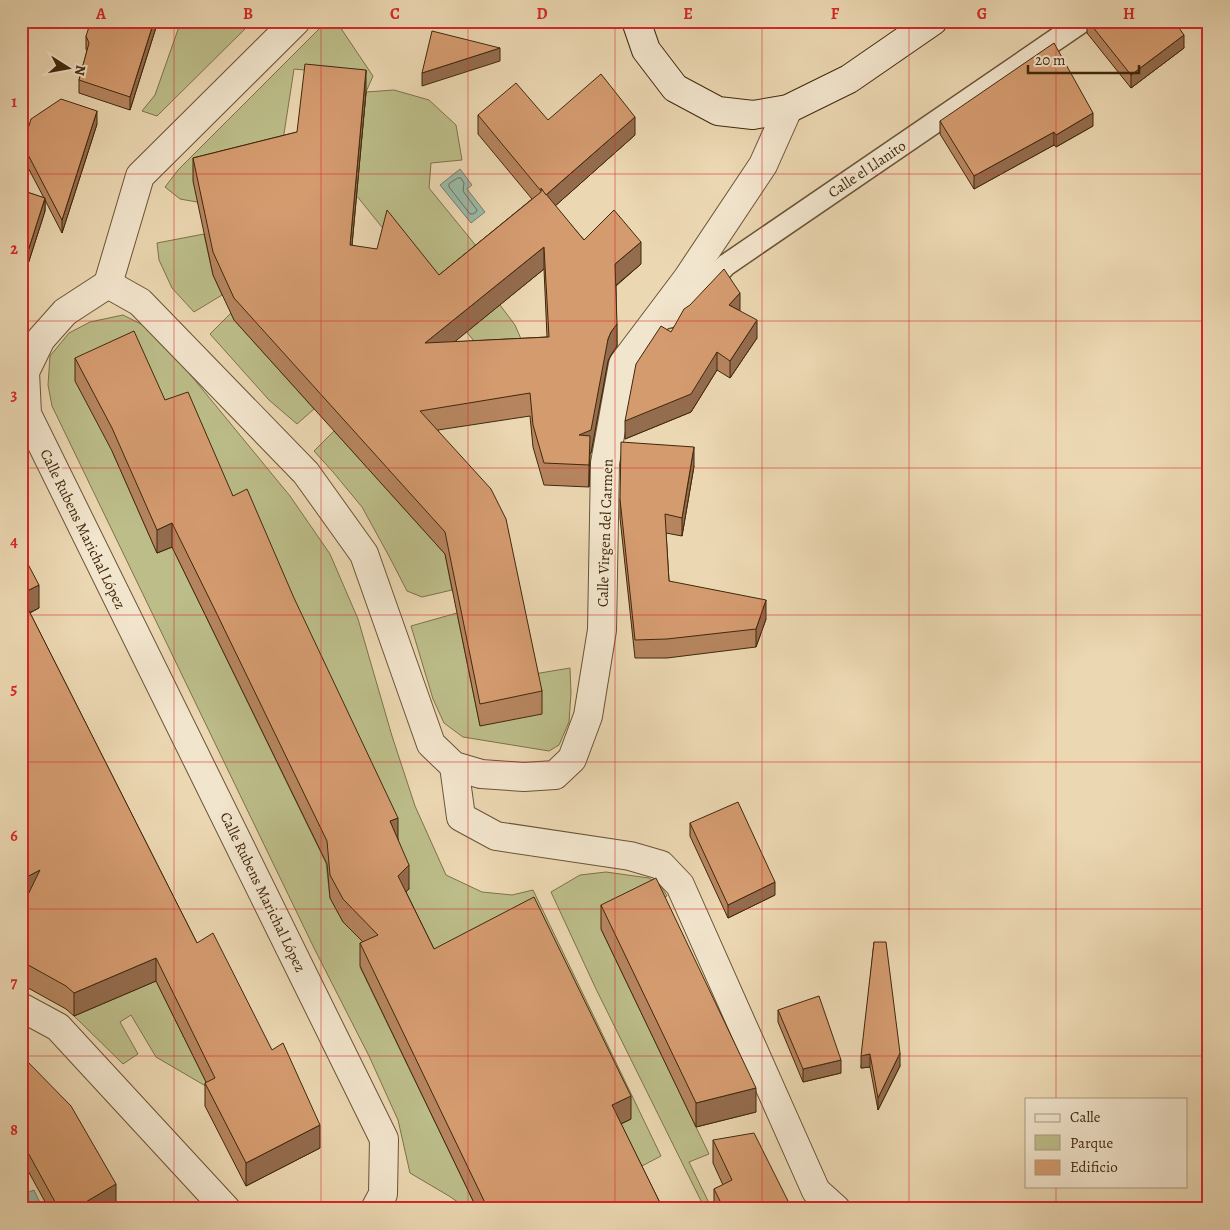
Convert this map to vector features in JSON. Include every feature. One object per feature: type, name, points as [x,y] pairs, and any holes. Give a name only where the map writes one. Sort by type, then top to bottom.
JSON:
[{"type":"street","points":[[296,21],[140,176],[108,284],[140,302],[306,473],[364,554],[431,744],[454,766],[461,817],[496,836],[630,856],[661,865],[680,885],[816,1191],[836,1209]]},
{"type":"street","points":[[636,21],[646,50],[675,88],[718,111],[753,115],[788,109],[849,79],[934,21]]},
{"type":"street","name":"Calle Virgen del Carmen","points":[[454,766],[481,774],[524,777],[555,775],[572,759],[588,716],[602,630],[605,463],[623,364],[688,280],[763,165],[788,109]]},
{"type":"street","name":"Calle Rubens Marichal López","points":[[108,284],[65,312],[41,339],[24,372],[27,414],[384,1139],[382,1194],[375,1209]]},
{"type":"street","points":[[21,1006],[58,1027],[226,1209]]},
{"type":"lane","name":"Calle el Llanito","points":[[657,320],[681,314],[726,265],[1083,21]]},
{"type":"green space","points":[[181,21],[253,21],[157,116],[142,111],[155,95]]},
{"type":"green space","points":[[327,21],[336,21],[373,76],[366,92],[394,90],[429,100],[456,125],[462,160],[431,163],[429,188],[486,258],[500,305],[515,325],[524,346],[499,372],[356,195],[366,93],[316,71],[294,69],[279,166],[197,202],[180,199],[165,187],[178,170]]},
{"type":"green space","points":[[204,234],[213,275],[222,295],[194,312],[172,288],[159,260],[157,243]]},
{"type":"green space","points":[[231,313],[234,320],[314,409],[297,424],[269,400],[210,334]]},
{"type":"green space","points":[[123,315],[147,327],[166,345],[290,496],[330,554],[358,619],[392,736],[415,806],[446,875],[482,892],[512,895],[533,890],[661,1156],[575,1201],[360,967],[477,1209],[468,1209],[410,1173],[398,1120],[369,1056],[314,948],[52,406],[48,385],[50,356],[69,333],[90,322]],"holes":[[[165,423],[352,931],[343,922],[330,898],[326,863],[172,547],[157,553],[112,451]]]},
{"type":"green space","points":[[334,431],[445,554],[452,590],[422,597],[407,591],[362,507],[314,451]]},
{"type":"green space","points":[[457,613],[480,726],[534,674],[570,668],[569,722],[559,745],[549,751],[463,737],[444,723],[433,699],[411,626]]},
{"type":"green space","points":[[21,762],[153,975],[209,1088],[156,1057],[131,1015],[120,1022],[138,1054],[123,1064],[74,1016]]},
{"type":"green space","points":[[606,872],[649,878],[661,886],[667,896],[601,929],[709,1154],[689,1162],[712,1209],[705,1209],[596,989],[551,892],[580,875]]},
{"type":"water","points":[[460,169],[472,185],[467,189],[485,212],[471,223],[440,185]]},
{"type":"water","points":[[34,1190],[43,1209],[21,1209],[21,1195]]},
{"type":"building","points":[[91,21],[154,21],[130,97],[79,80],[89,43],[86,36]]},
{"type":"building","points":[[1088,21],[1174,21],[1184,35],[1131,75]]},
{"type":"building","points":[[432,31],[500,48],[422,73]]},
{"type":"building","points":[[1054,43],[1093,113],[1056,135],[1054,132],[974,176],[940,121]]},
{"type":"building","points":[[305,64],[366,70],[350,245],[377,249],[387,210],[439,275],[541,192],[541,188],[584,240],[614,210],[641,242],[615,264],[617,324],[608,339],[591,430],[579,435],[590,436],[589,465],[544,463],[533,425],[530,393],[420,411],[491,489],[506,519],[542,691],[480,704],[445,532],[234,298],[213,252],[193,158],[297,132]],"holes":[[[544,247],[549,337],[425,343]]]},
{"type":"building","points":[[601,74],[635,117],[546,195],[478,115],[516,83],[548,120]]},
{"type":"building","points":[[61,99],[97,111],[62,220],[23,145],[31,119]]},
{"type":"building","points":[[21,190],[45,198],[21,273]]},
{"type":"building","points":[[724,269],[740,293],[729,305],[757,320],[730,361],[717,352],[691,394],[625,421],[636,364],[661,326],[671,332],[684,309]]},
{"type":"building","points":[[134,331],[165,400],[188,392],[233,496],[247,489],[294,598],[398,818],[390,821],[409,865],[398,876],[434,949],[534,897],[631,1096],[612,1105],[663,1209],[488,1209],[360,943],[378,935],[343,899],[330,875],[327,841],[214,608],[172,523],[157,530],[112,428],[75,358]]},
{"type":"building","points":[[621,442],[694,447],[682,518],[665,514],[669,581],[766,600],[756,629],[667,639],[635,640],[620,499]]},
{"type":"building","points":[[21,551],[39,585],[21,594]]},
{"type":"building","points":[[21,595],[197,943],[213,933],[272,1050],[283,1043],[320,1125],[246,1163],[205,1083],[215,1078],[156,958],[74,993],[66,986],[21,961],[21,909],[40,870],[21,880]]},
{"type":"building","points":[[738,802],[775,882],[728,905],[690,823]]},
{"type":"building","points":[[656,878],[756,1088],[696,1103],[601,905]]},
{"type":"building","points":[[874,942],[886,942],[900,1053],[878,1098],[870,1054],[861,1056]]},
{"type":"building","points":[[819,996],[841,1060],[803,1069],[778,1010]]},
{"type":"building","points":[[22,1056],[71,1106],[116,1184],[74,1209],[59,1209],[21,1140]]},
{"type":"building","points":[[754,1133],[792,1209],[724,1209],[714,1189],[732,1180],[713,1140]]}]
